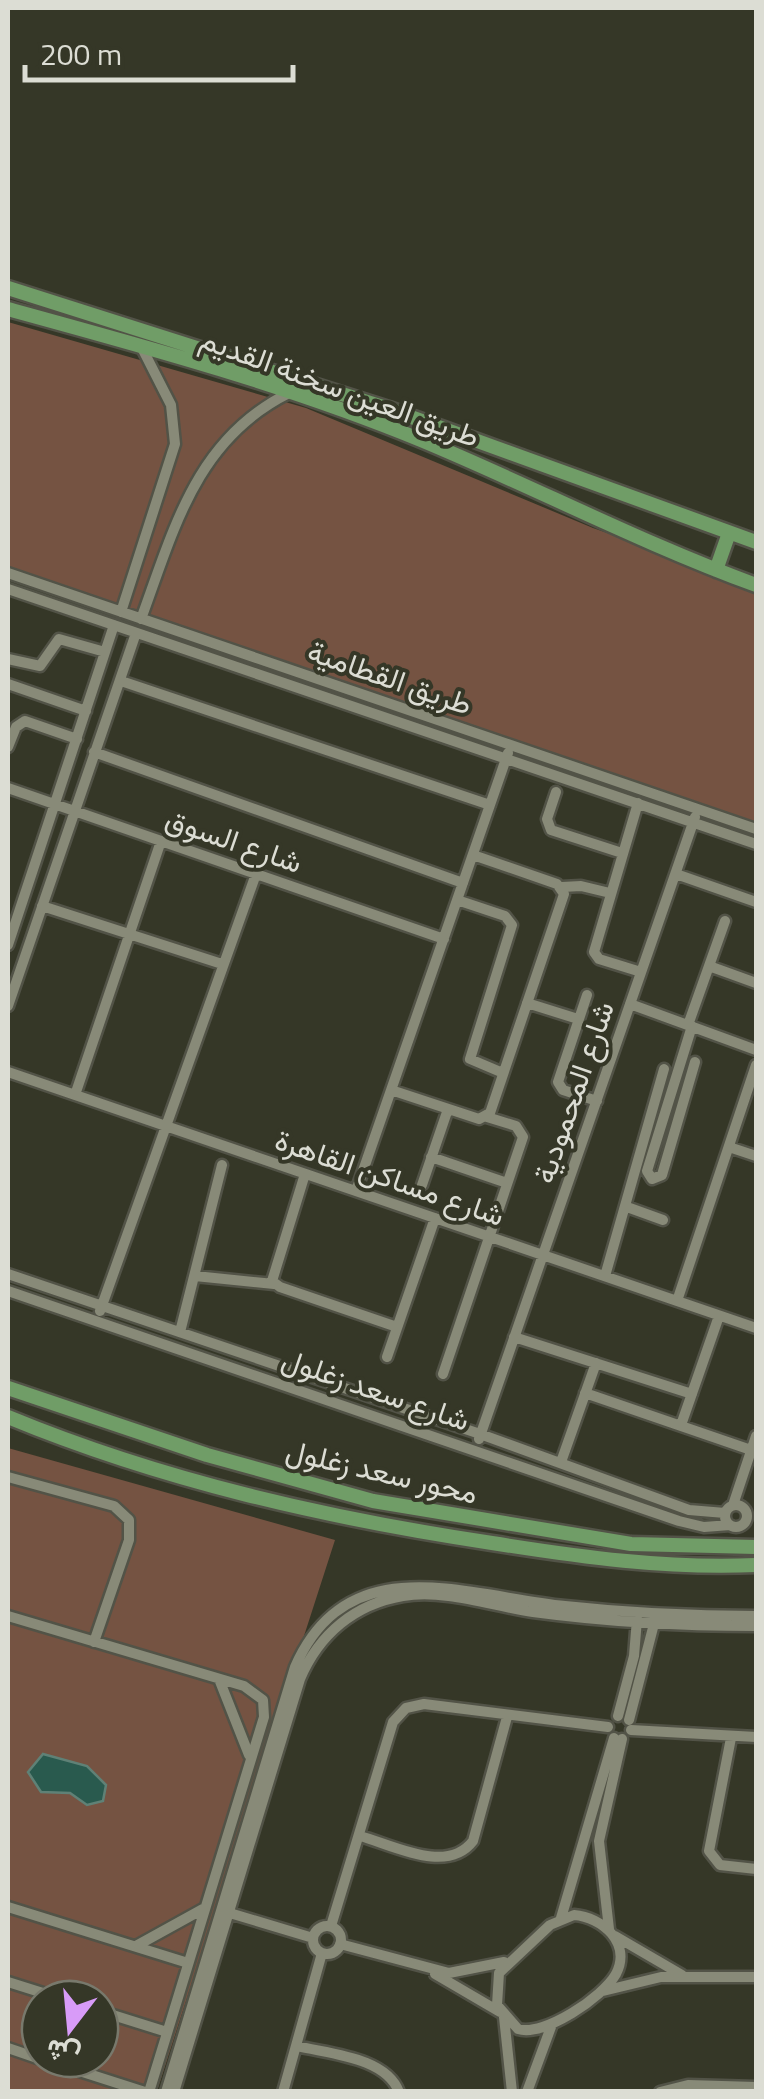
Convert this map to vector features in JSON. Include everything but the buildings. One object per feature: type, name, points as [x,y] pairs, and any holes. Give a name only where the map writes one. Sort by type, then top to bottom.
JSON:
[{"type":"main road","name":"طريق العين سخنة القديم","points":[[8,288],[388,408],[756,542]]},
{"type":"main road","name":"طريق العين سخنة القديم","points":[[8,308],[140,345],[418,439],[598,522],[756,584]]},
{"type":"main road","points":[[716,570],[728,533]]},
{"type":"main road","name":"محور سعد زغلول","points":[[8,1388],[310,1486],[500,1525],[679,1549],[756,1546]]},
{"type":"main road","name":"محور سعد زغلول","points":[[8,1417],[204,1482],[338,1518],[569,1555],[685,1566],[756,1565]]},
{"type":"main road","points":[[204,1482],[214,1470],[207,1455]]},
{"type":"street","points":[[120,612],[175,444],[170,405],[140,345]]},
{"type":"street","points":[[141,619],[201,469],[244,420],[289,393]]},
{"type":"street","name":"طريق القطامية","points":[[8,573],[756,829]]},
{"type":"street","name":"طريق القطامية","points":[[8,589],[756,844]]},
{"type":"street","points":[[8,945],[13,912],[114,625]]},
{"type":"street","points":[[8,1006],[136,632]]},
{"type":"street","points":[[8,659],[40,666],[58,639],[105,652]]},
{"type":"street","points":[[120,681],[490,805]]},
{"type":"street","points":[[8,684],[86,712]]},
{"type":"street","points":[[8,747],[14,730],[25,721],[77,739]]},
{"type":"street","points":[[356,1191],[512,745]]},
{"type":"street","points":[[94,752],[463,883]]},
{"type":"street","name":"شارع السوق","points":[[8,788],[444,939]]},
{"type":"street","points":[[556,792],[547,819],[551,830],[622,852]]},
{"type":"street","points":[[638,804],[594,952],[600,959],[642,972]]},
{"type":"street","name":"شارع المحمودية","points":[[475,1449],[698,809]]},
{"type":"street","points":[[75,1096],[161,841]]},
{"type":"street","points":[[473,855],[562,888],[581,886],[610,894]]},
{"type":"street","points":[[96,1320],[256,874]]},
{"type":"street","points":[[676,874],[756,902]]},
{"type":"street","points":[[487,1116],[563,898],[562,888]]},
{"type":"street","points":[[457,900],[506,916],[512,924],[470,1058],[503,1073]]},
{"type":"street","points":[[42,906],[222,964]]},
{"type":"street","points":[[696,1062],[662,1175],[652,1178],[648,1170],[724,921]]},
{"type":"street","points":[[709,966],[756,984]]},
{"type":"street","points":[[587,994],[558,1084],[596,1101]]},
{"type":"street","points":[[528,1003],[578,1019]]},
{"type":"street","points":[[630,1004],[756,1050]]},
{"type":"street","points":[[677,1301],[756,1065]]},
{"type":"street","points":[[605,1276],[664,1069]]},
{"type":"street","name":"شارع مساكن القاهرة","points":[[8,1072],[753,1325]]},
{"type":"street","points":[[391,1090],[479,1119],[487,1116],[522,1132],[443,1374]]},
{"type":"street","points":[[422,1185],[448,1108]]},
{"type":"street","points":[[665,1114],[677,1118]]},
{"type":"street","points":[[729,1147],[756,1156]]},
{"type":"street","points":[[432,1157],[508,1183]]},
{"type":"street","points":[[180,1332],[222,1165]]},
{"type":"street","points":[[274,1284],[271,1274],[305,1174]]},
{"type":"street","points":[[627,1208],[663,1220]]},
{"type":"street","points":[[387,1356],[435,1218]]},
{"type":"street","name":"شارع سعد زغلول","points":[[8,1274],[698,1512],[729,1509]]},
{"type":"street","points":[[195,1276],[274,1284],[397,1327]]},
{"type":"street","name":"شارع سعد زغلول","points":[[8,1291],[654,1512],[704,1527],[730,1526]]},
{"type":"street","points":[[681,1425],[719,1316]]},
{"type":"street","points":[[514,1336],[692,1394]]},
{"type":"street","points":[[561,1462],[596,1362]]},
{"type":"street","points":[[585,1394],[752,1450]]},
{"type":"street","points":[[729,1509],[743,1508],[752,1516],[741,1526],[730,1526],[729,1509],[756,1436]]},
{"type":"street","points":[[8,1477],[114,1506],[129,1520],[129,1540],[94,1642]]},
{"type":"street","points":[[654,1512],[658,1498]]},
{"type":"street","points":[[166,2092],[300,1679],[318,1645],[346,1618],[380,1602],[417,1594],[637,1619],[756,1626]]},
{"type":"street","points":[[8,1616],[252,1688],[263,1700],[264,1717],[147,2092],[105,2079]]},
{"type":"street","points":[[655,1620],[756,1616]]},
{"type":"street","points":[[340,1944],[430,1971],[528,2032],[551,2026],[597,1994],[619,1966],[599,1842],[615,1735],[626,1722],[637,1619]]},
{"type":"street","points":[[561,1918],[615,1735],[626,1722],[655,1620]]},
{"type":"street","points":[[219,1679],[250,1756]]},
{"type":"street","points":[[331,1926],[398,1714],[424,1704],[615,1735]]},
{"type":"street","points":[[360,1836],[444,1858],[466,1850],[473,1841],[507,1717]]},
{"type":"street","points":[[626,1722],[731,1738],[756,1738]]},
{"type":"street","points":[[731,1738],[709,1850],[720,1866],[756,1869]]},
{"type":"street","points":[[8,1907],[188,1963]]},
{"type":"street","points":[[136,1946],[202,1909]]},
{"type":"street","points":[[225,1911],[313,1938],[322,1953],[284,2092]]},
{"type":"street","points":[[174,2092],[225,1911]]},
{"type":"street","points":[[430,1971],[468,1972],[505,1962],[561,1918],[587,1916],[683,1976]]},
{"type":"street","points":[[313,1938],[319,1928],[331,1926]]},
{"type":"street","points":[[331,1926],[338,1932],[340,1944]]},
{"type":"street","points":[[322,1953],[331,1953],[340,1944]]},
{"type":"street","points":[[505,1962],[496,1981],[512,2092]]},
{"type":"street","points":[[597,1994],[639,1981],[683,1976],[756,1977]]},
{"type":"street","points":[[120,2017],[168,2032]]},
{"type":"street","points":[[527,2092],[551,2026]]},
{"type":"street","points":[[297,2046],[378,2068],[390,2076],[399,2092]]},
{"type":"street","points":[[665,2090],[756,2088]]},
{"type":"shaded area","points":[[8,322],[306,408],[593,528],[756,585],[756,827],[8,567]]},
{"type":"shaded area","points":[[8,1448],[335,1540],[157,2091],[8,2091]]},
{"type":"water","points":[[43,1754],[87,1766],[106,1785],[103,1801],[87,1805],[70,1793],[41,1792],[28,1772]]}]
